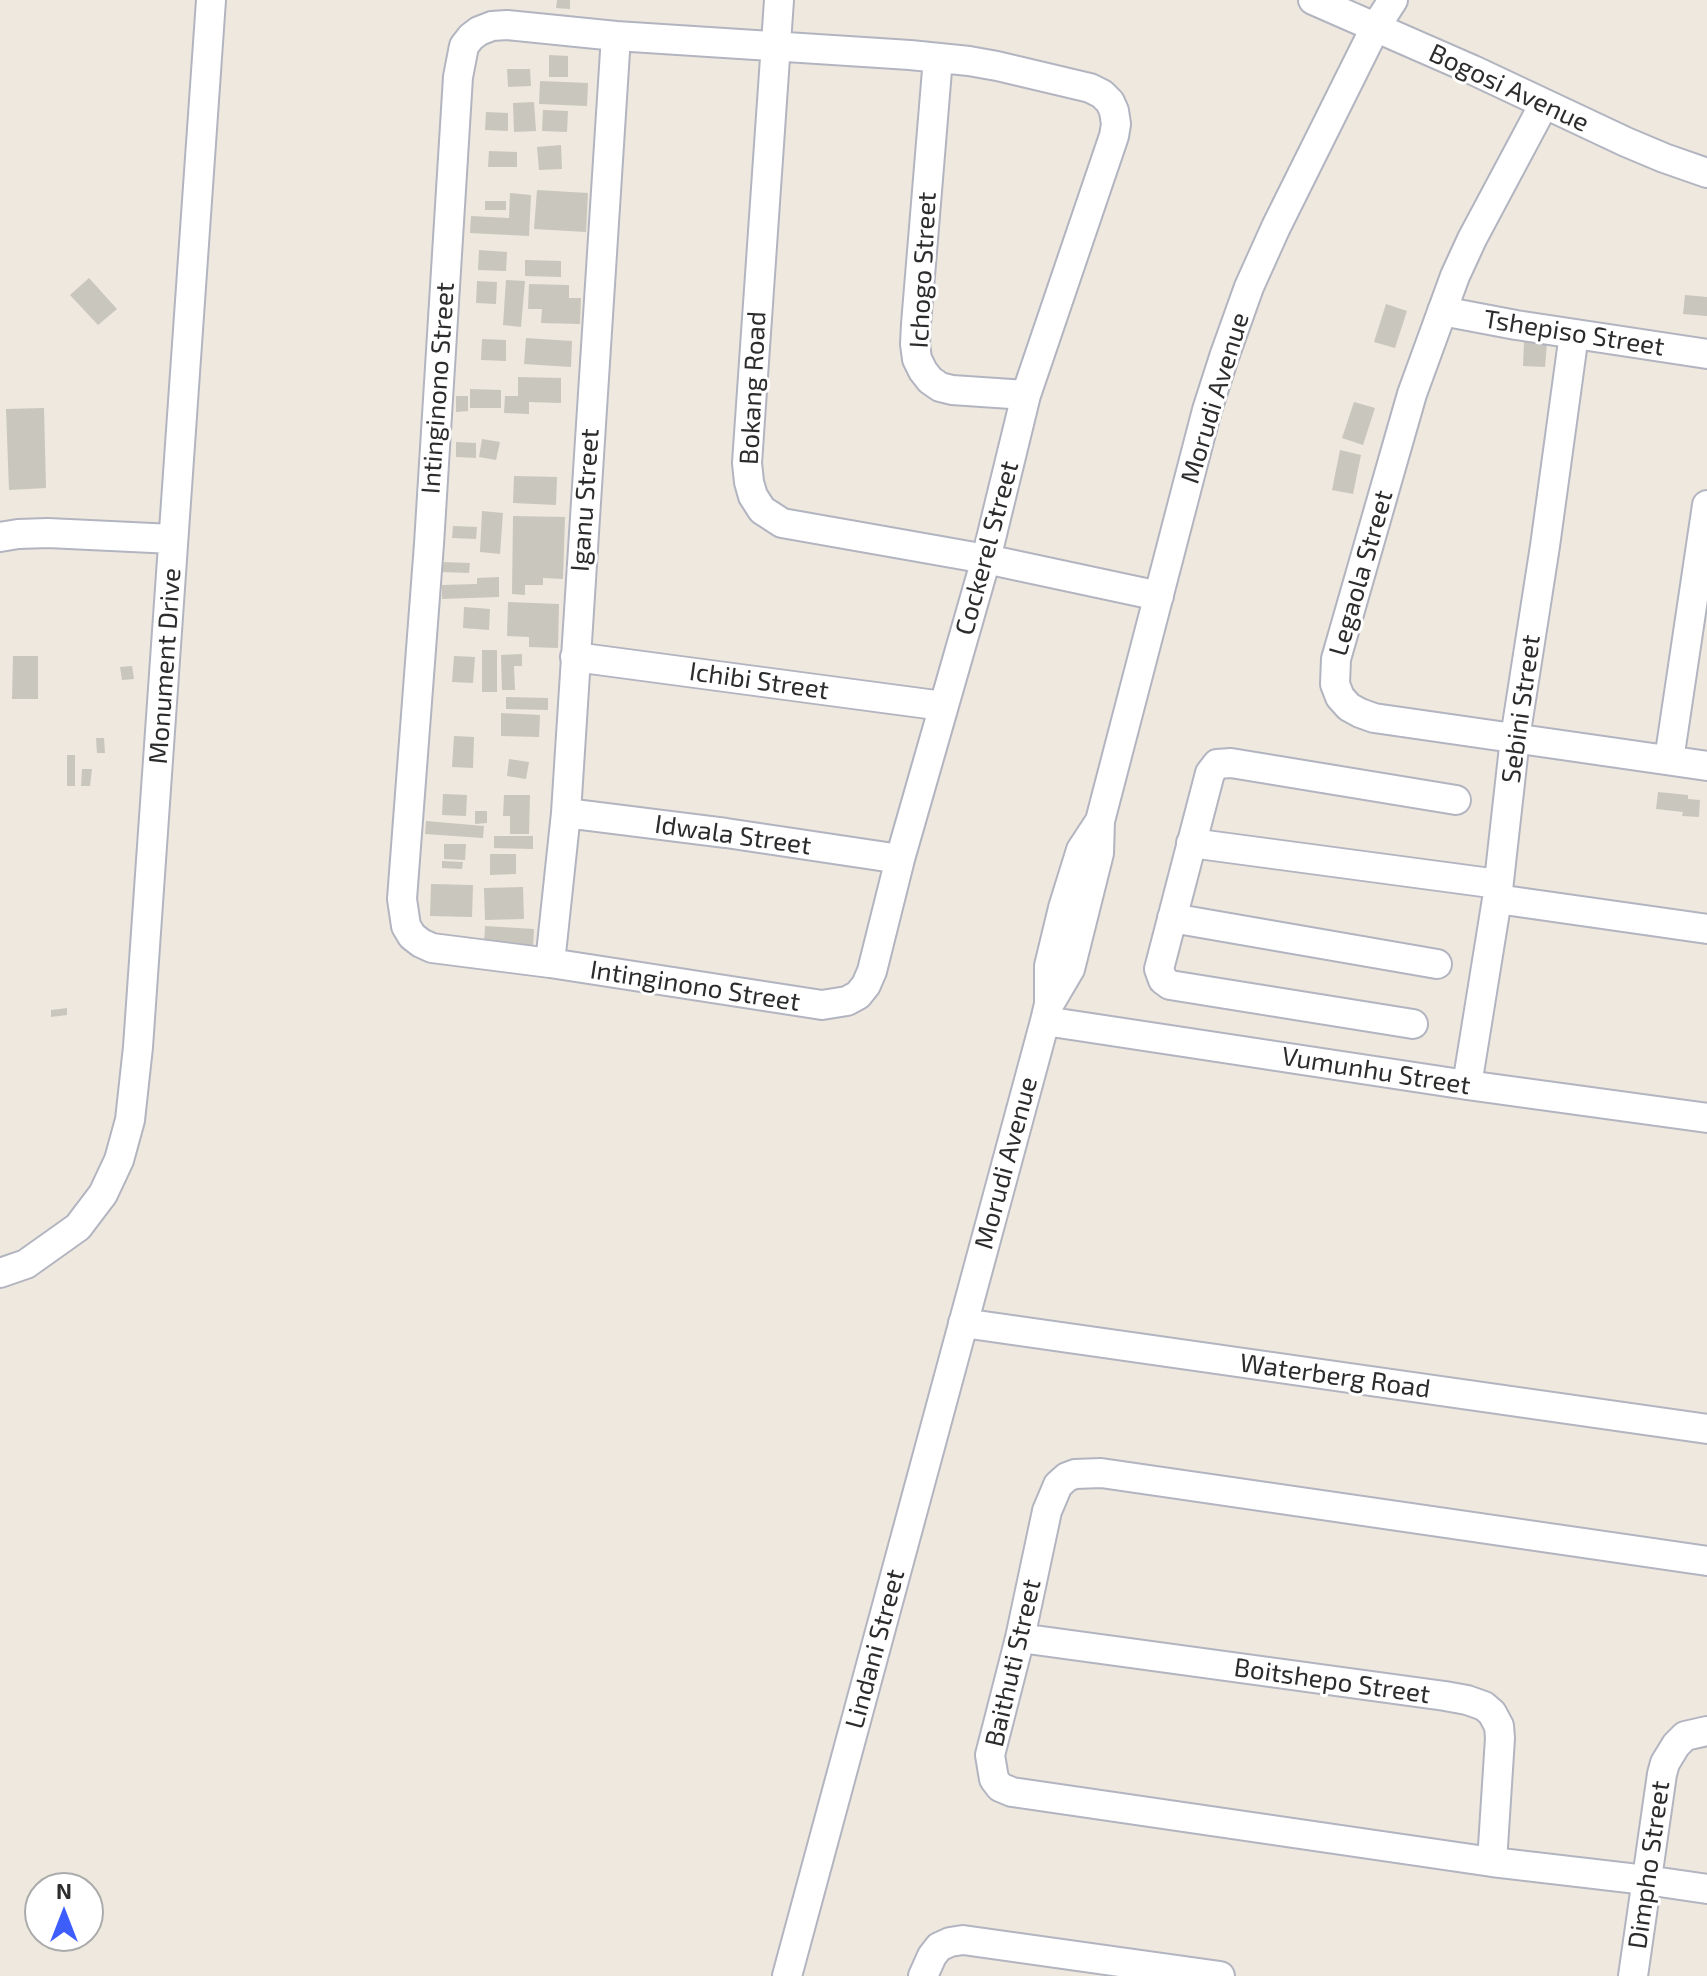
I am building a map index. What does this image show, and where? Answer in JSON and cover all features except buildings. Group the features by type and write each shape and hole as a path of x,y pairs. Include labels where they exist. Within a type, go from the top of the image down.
{"street":[{"name":"Monument Drive","path":"0,1273 26,1264 78,1227 103,1194 119,1160 130,1120 138,1047 211,0"},
{"name":"Bokang Road","path":"779,0 747,463 753,496 762,510 782,523 986,559 1159,596"},
{"name":"Bogosi Avenue","path":"1313,0 1626,142 1707,173"},
{"name":"Morudi Avenue","path":"963,1323 1047,1012 1049,966 1063,908 1081,850 1100,821 1207,410 1249,287 1306,165 1375,28 1393,0"},
{"name":"Intinginono Street","path":"858,995 847,1001 822,1005 432,948 412,936 406,926 402,899 429,544 458,77 464,46 479,31 507,25 616,36 938,58 997,66 1090,88 1110,102"},
{"name":"Iganu Street","path":"550,963 566,813 616,36"},
{"name":"Ichogo Street","path":"938,58 916,324 917,359 930,380 940,387 1026,395"},
{"name":"Cockerel Street","path":"858,995 872,971 900,859 986,559 1026,395 1114,136 1116,124 1110,102"},
{"name":"Legaola Street","path":"1544,104 1455,276 1412,394 1340,644 1334,672 1335,684 1340,697 1349,707 1374,718 1707,766"},
{"name":"Tshepiso Street","path":"1442,311 1707,354"},
{"name":"Sebini Street","path":"1467,1085 1497,892 1515,738 1574,334"},
{"path":"1669,760 1707,505"},
{"path":"0,537 48,533 173,539"},
{"name":"Ichibi Street","path":"575,657 943,706"},
{"path":"1413,1024 1170,985 1163,980 1159,969 1210,773 1217,764 1231,763 1456,800"},
{"name":"Idwala Street","path":"566,813 900,859"},
{"path":"1191,843 1707,929"},
{"path":"1172,918 1437,964"},
{"name":"Vumunhu Street","path":"1047,1012 1467,1085 1707,1118"},
{"name":"Waterberg Road","path":"963,1323 1707,1429"},
{"name":"Lindani Street","path":"787,1976 963,1323"},
{"name":"Baithuti Street","path":"1707,1561 1087,1472 1075,1474 1058,1485 1052,1496 990,1755 994,1779 1000,1787 1012,1792 1492,1862 1707,1889"},
{"name":"Boitshepo Street","path":"1020,1638 1445,1696 1484,1706 1499,1726 1500,1738 1492,1862"},
{"name":"Dimpho Street","path":"1633,1976 1665,1763 1685,1736 1707,1731"},
{"path":"923,1976 939,1947 963,1940 1220,1976"}]}
